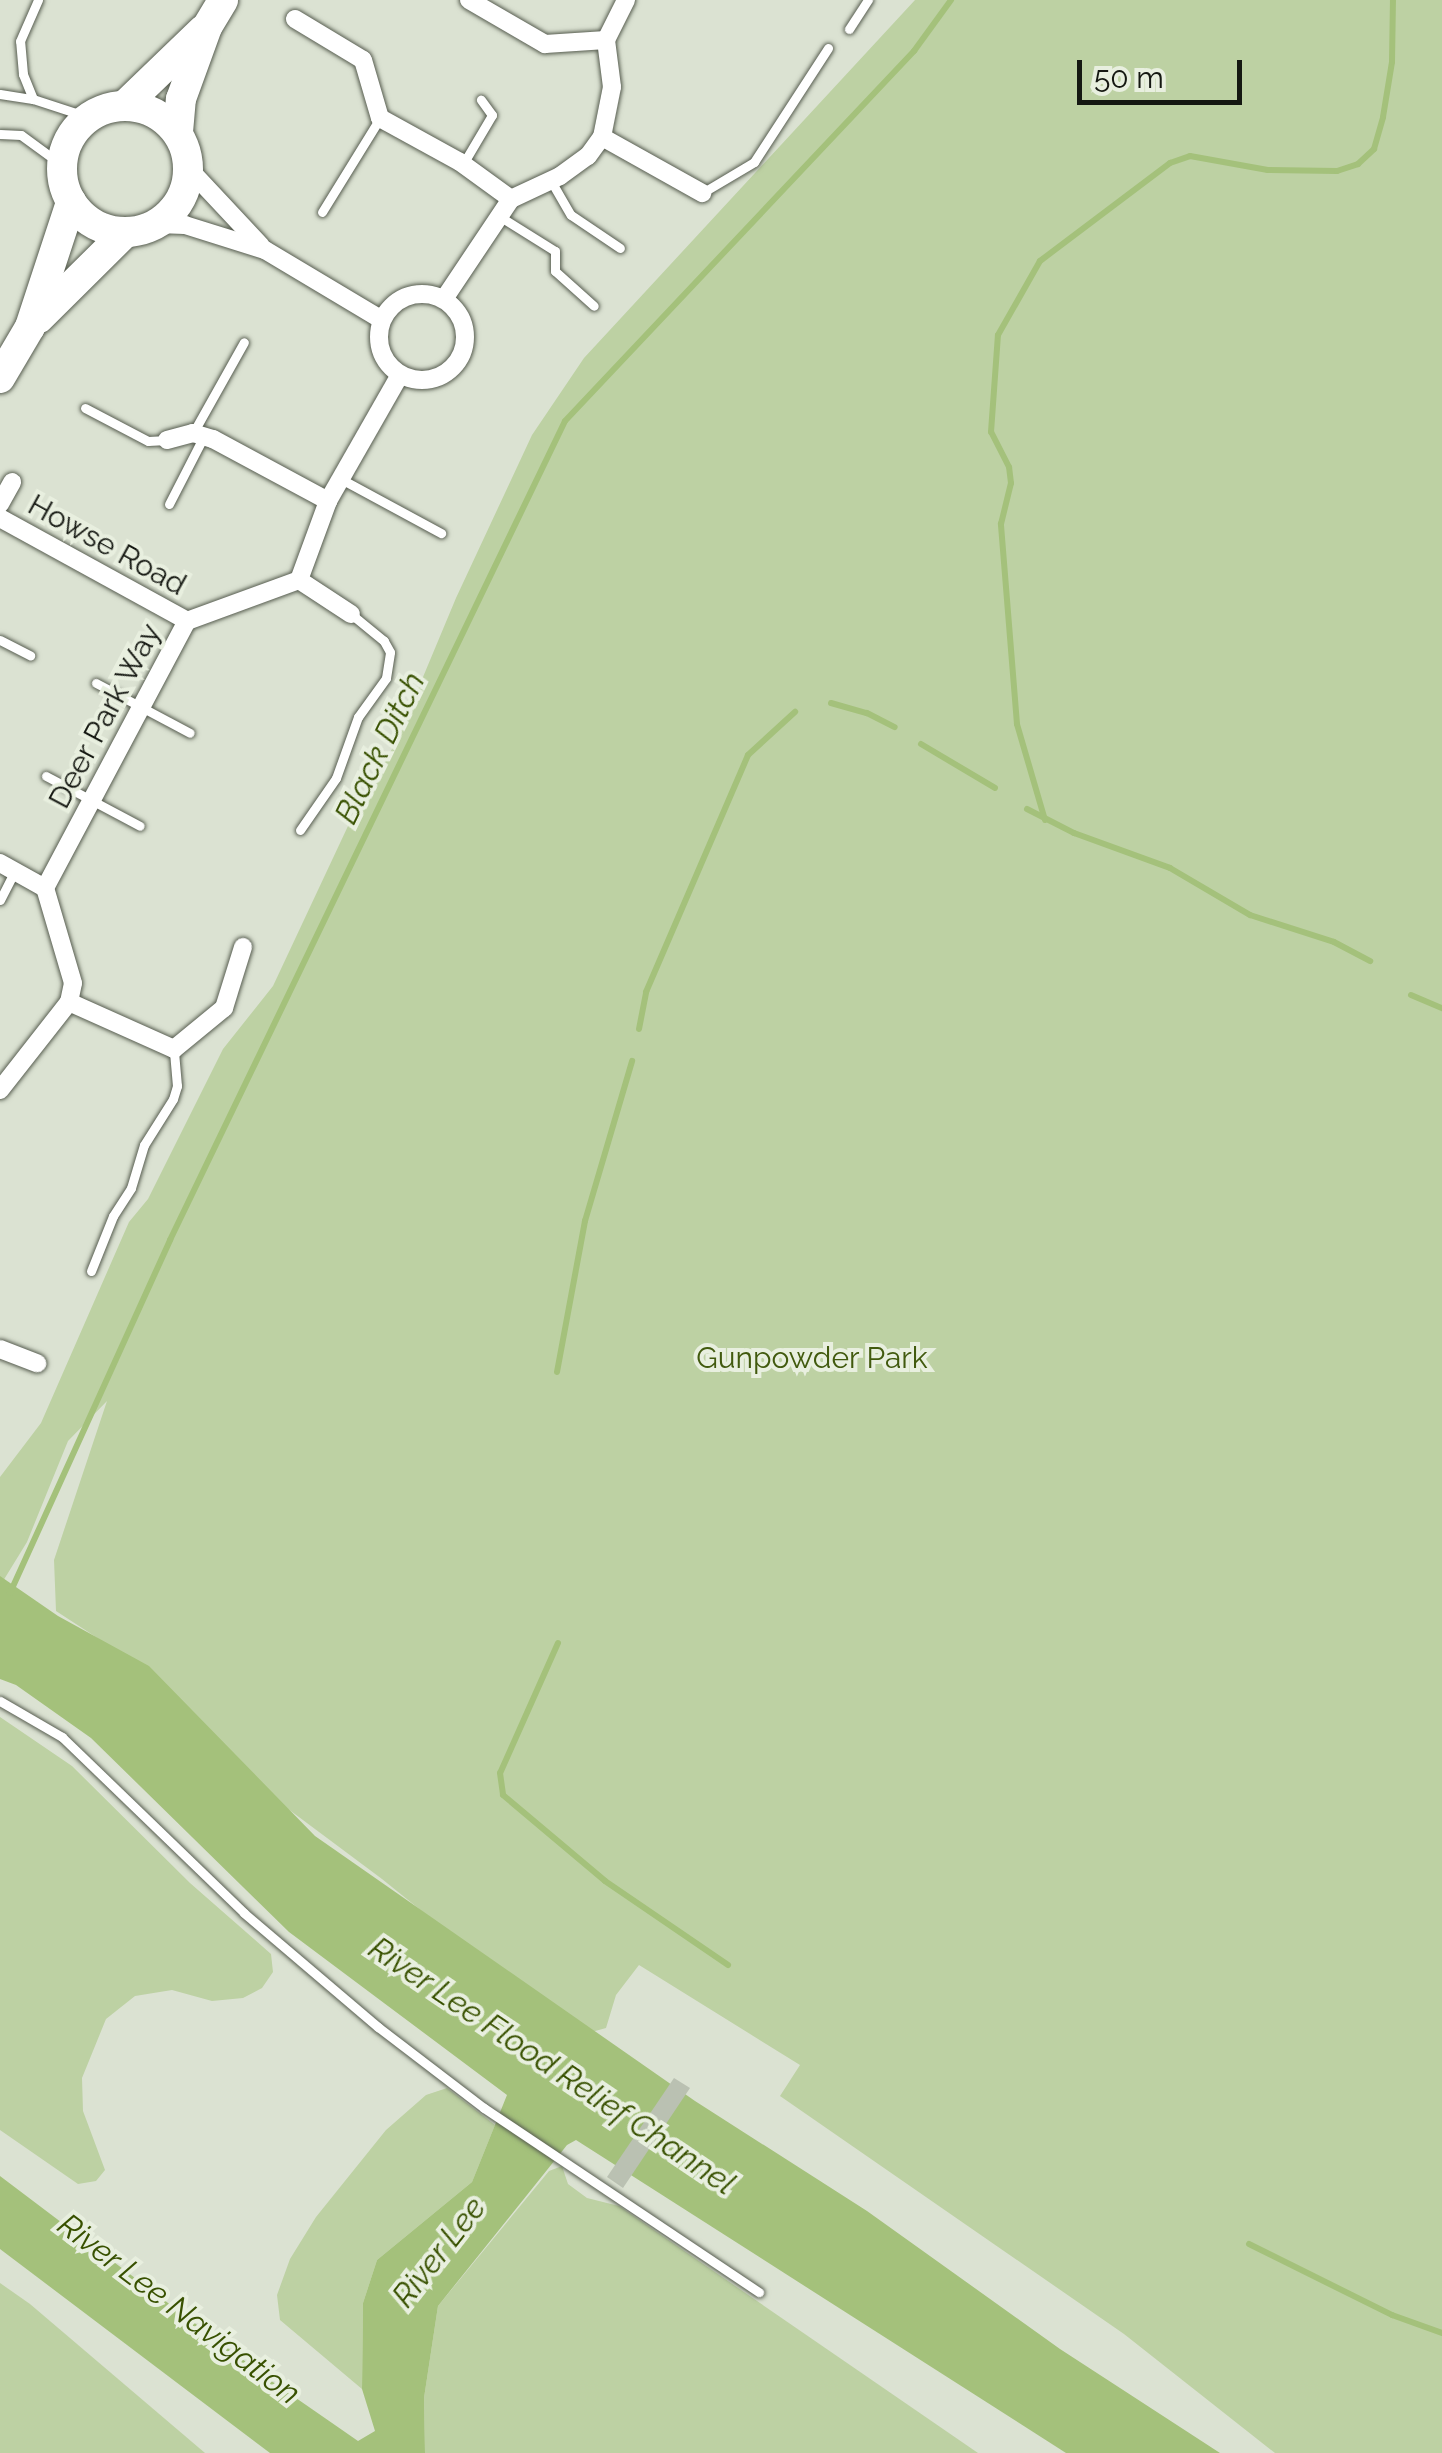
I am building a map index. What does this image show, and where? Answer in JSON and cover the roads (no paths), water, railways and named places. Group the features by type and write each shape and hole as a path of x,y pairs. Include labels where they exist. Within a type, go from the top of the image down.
{"main road":[{"path":"71,202 100,227 126,232 157,224 183,196 189,169 178,132 181,99 207,27 223,0"},
{"path":"0,378 30,327 71,202 62,165 74,130 88,117 124,105 207,27"},
{"path":"124,105 162,116 178,132"},
{"path":"30,327 126,232"}],"street":[{"path":"469,0 545,44 606,40"},
{"path":"444,299 510,199 551,182 588,156 602,137 612,87 606,40 626,0"},
{"path":"295,20 363,60 380,118 462,164 510,199"},
{"path":"602,137 702,193"},
{"path":"189,169 265,250"},
{"path":"157,224 185,224 265,250 382,320"},
{"path":"426,293 444,299 464,325 466,342 460,359 434,379 400,375 381,351 382,320 392,305 408,296 426,293"},
{"path":"350,614 298,580 328,501 400,375"},
{"path":"167,440 198,434 328,501"},
{"name":"Howse Road","path":"0,504 12,482"},
{"name":"Howse Road","path":"0,518 187,621"},
{"name":"Deer Park Way","path":"45,888 187,621 298,580"},
{"path":"0,1090 69,1002 73,983 45,888 8,867"},
{"path":"69,1002 174,1049 224,1008 244,947"},
{"path":"0,1349 36,1363"}],"lane":[{"path":"33,99 23,74 20,41 38,0"},
{"path":"849,28 868,0"},
{"path":"702,193 754,162 828,48"},
{"path":"0,94 33,99 88,117"},
{"path":"462,164 492,114 481,100"},
{"path":"322,212 380,118"},
{"path":"0,134 22,135 62,165"},
{"path":"551,182 571,215 620,248"},
{"path":"499,216 555,251 555,271 594,306"},
{"path":"169,504 198,434 244,342"},
{"path":"84,408 148,441 167,440"},
{"path":"341,479 441,533"},
{"path":"300,830 336,778 358,717 386,678 390,652 384,640 350,614"},
{"path":"0,640 30,655"},
{"path":"96,683 190,733"},
{"path":"46,776 140,826"},
{"path":"0,900 8,867"},
{"path":"91,1271 113,1216 132,1188 144,1144 173,1100 177,1086 174,1049"},
{"path":"0,1701 62,1738 244,1914 378,2027 484,2108 759,2292"}],"water":[{"path":"0,1576 58,1616 149,1666 315,1836 695,2101 867,2211 1060,2349 1220,2453 1066,2453 576,2140 567,2145 438,2306 424,2398 425,2453 270,2453 0,2249 0,2176 270,2380 358,2441 375,2431 362,2389 363,2303 377,2260 472,2182 507,2095 289,1932 91,1738 16,1685 0,1679"}],"waterway":[{"name":"Black Ditch","path":"10,1593 170,1240 565,421 914,51 951,0"},
{"path":"1045,820 1017,724 1001,524 1011,483 1009,467 991,432 998,335 1040,261 1170,163 1190,156 1268,170 1337,171 1358,164 1374,149 1383,117 1392,62 1393,0"},
{"path":"831,703 867,713 895,727"},
{"path":"639,1029 646,992 748,755 795,712"},
{"path":"921,744 995,788"},
{"path":"1027,809 1074,833 1170,868 1250,915 1334,942 1370,961"},
{"path":"1411,995 1442,1008"},
{"path":"557,1372 585,1221 632,1061"},
{"path":"558,1643 500,1773 503,1795 605,1881 728,1965"},
{"path":"1249,2244 1392,2315 1442,2333"}],"park label":[{"name":"Gunpowder Park","path":"812,1358"}],"water label":[{"name":"River Lee Flood Relief Channel","path":"552,2066"},
{"name":"River Lee","path":"439,2252"},
{"name":"River Lee Navigation","path":"179,2309"}]}
